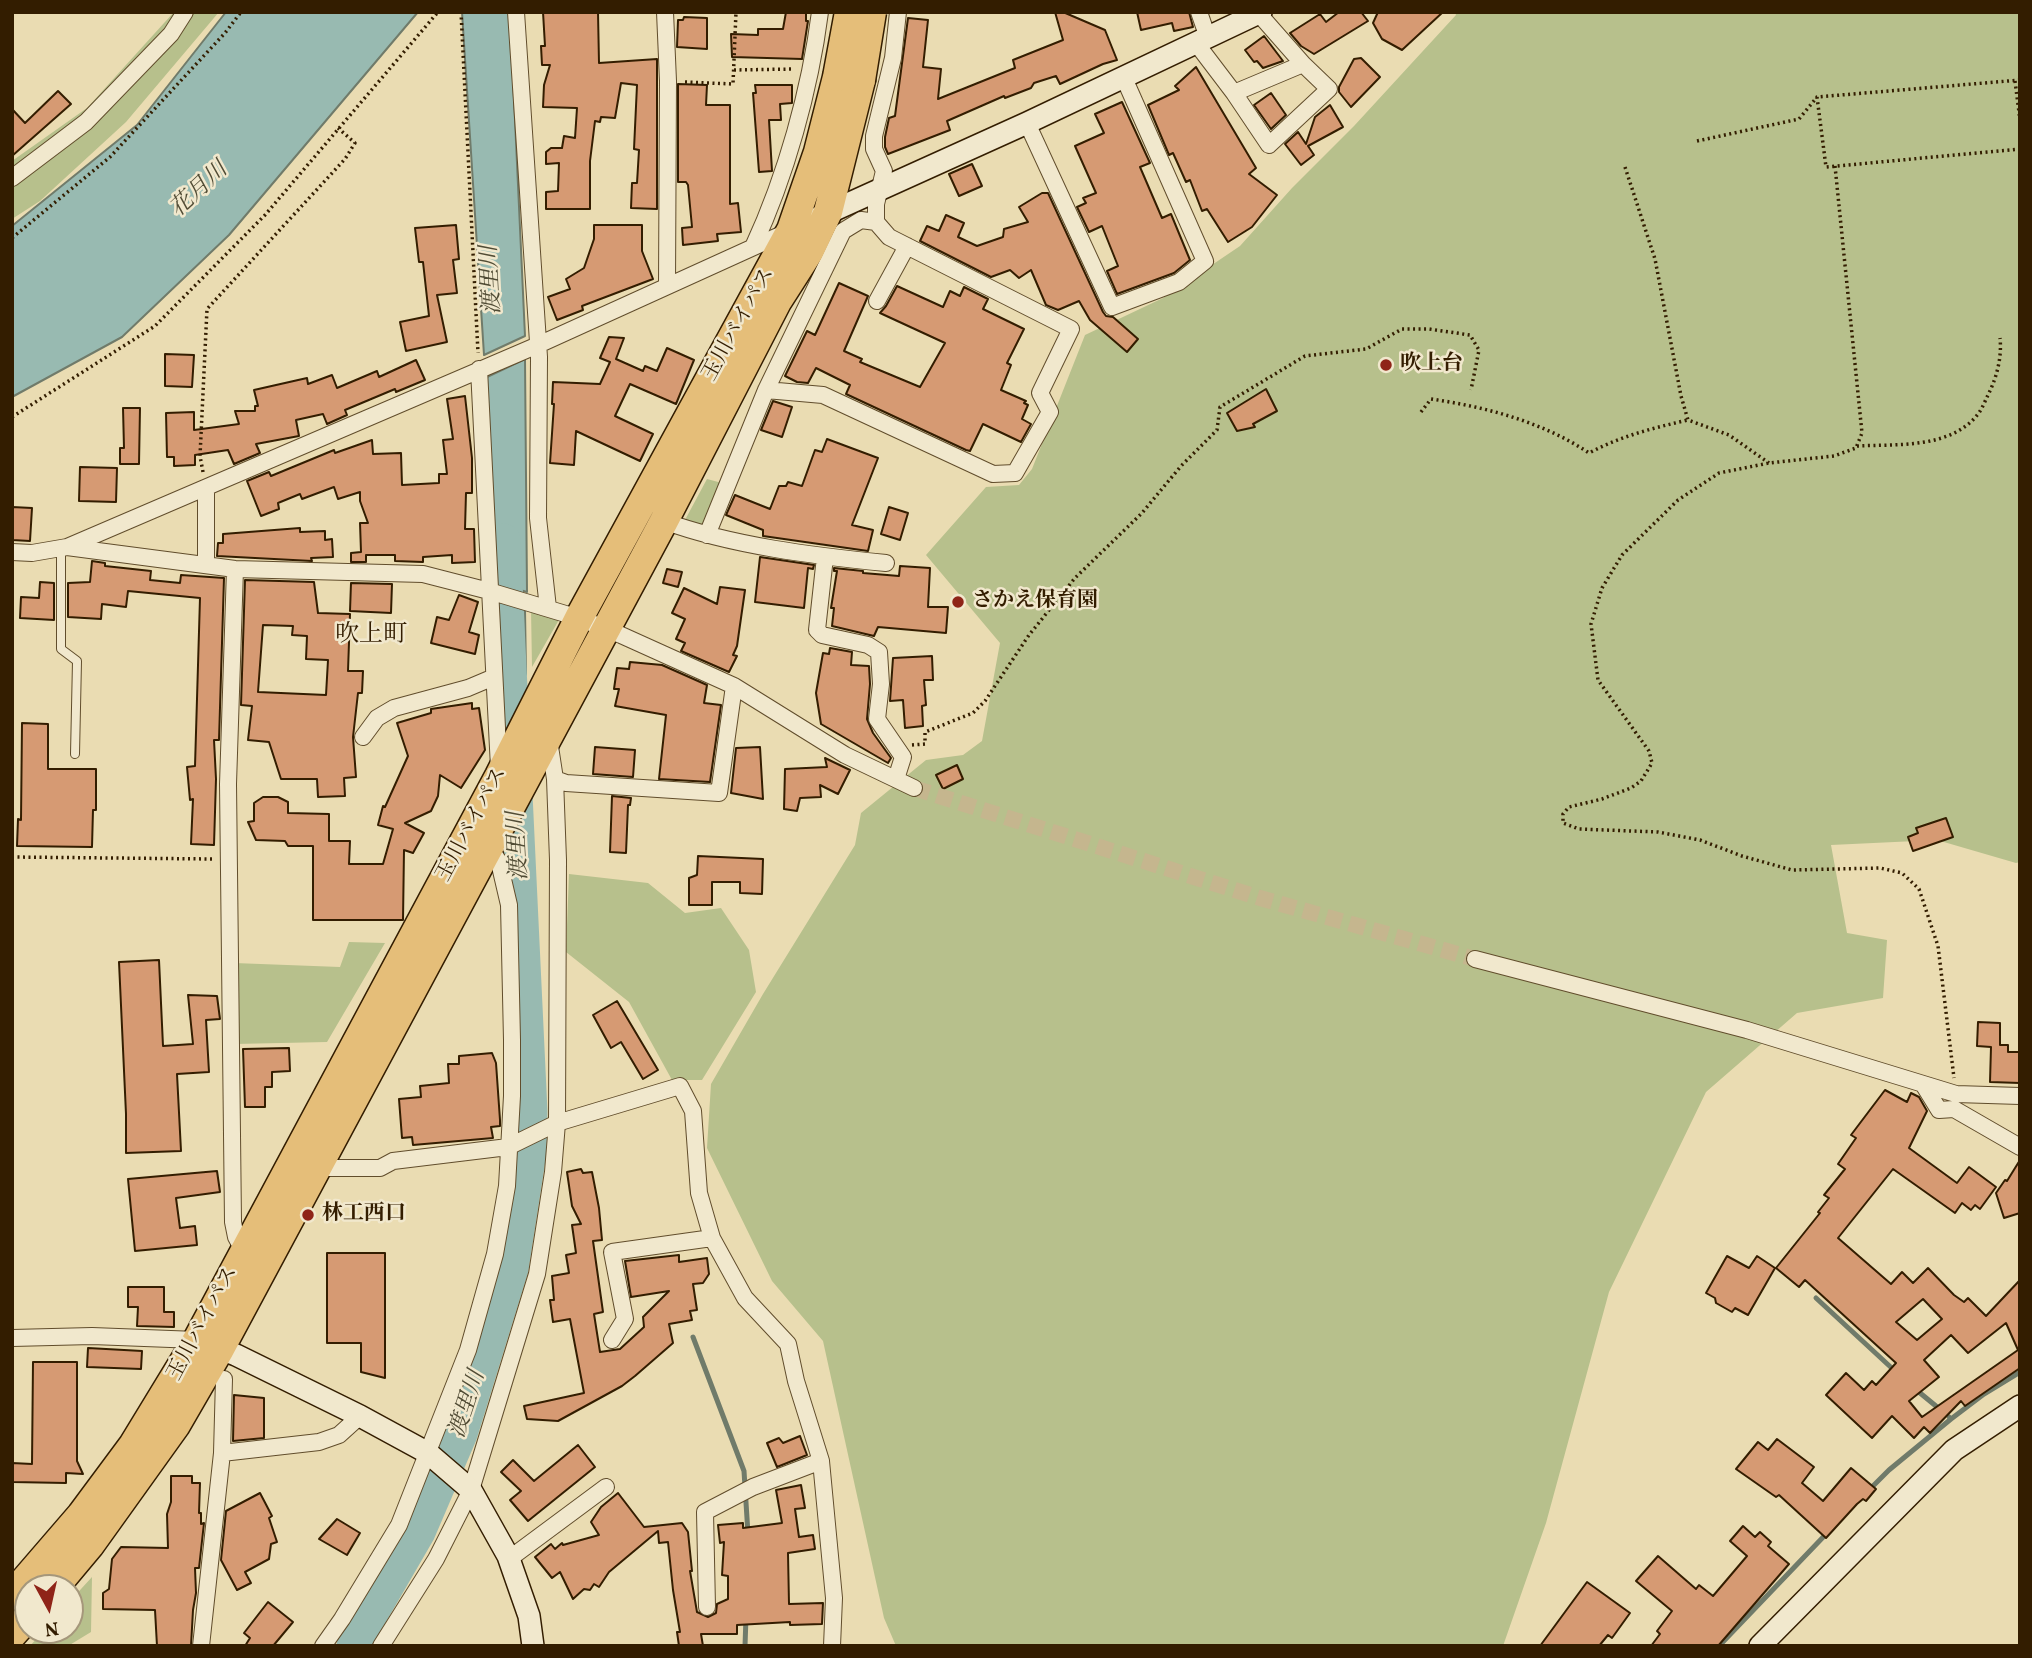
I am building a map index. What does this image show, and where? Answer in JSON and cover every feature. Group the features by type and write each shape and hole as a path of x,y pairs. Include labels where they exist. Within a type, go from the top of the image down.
{"highway":[{"name":"玉川バイパス","path":"66,1574 90,1545 176,1425 243,1250 478,841 503,821 664,521 777,302 809,252 828,212 849,78 849,12"},
{"name":"玉川バイパス","path":"12,1595 81,1515 208,1344 317,1168 478,841 499,775 579,618 791,230 872,12"}],"street":[{"path":"13,175 86,122 171,34 185,12"},
{"path":"516,12 538,518 548,608"},
{"path":"665,12 668,81 667,285"},
{"path":"753,247 787,153 805,90 820,12"},
{"path":"766,390 823,395 993,474 1015,473 1050,412 1040,393 1071,328 889,237 876,222 876,204 884,171 874,149 874,136 893,58 898,12"},
{"path":"12,552 32,553 64,548 205,488 531,347 791,230 1027,123 1124,78 1202,40 1260,13 1303,64 1329,89 1269,145 1202,40 1199,12"},
{"path":"814,46 893,58"},
{"path":"1234,93 1303,64"},
{"path":"1027,123 1112,307 1179,282 1205,261 1124,78"},
{"path":"707,535 766,390 843,230 861,220 876,222"},
{"path":"877,301 907,246"},
{"path":"479,369 499,775"},
{"path":"205,488 206,565"},
{"path":"664,521 707,535 825,556 886,563"},
{"path":"64,548 235,569 424,575 489,591 579,618 734,686 845,755 914,788"},
{"path":"825,556 817,630 822,635 868,645 879,652 881,684 877,719 903,757 896,779"},
{"path":"235,569 228,784 233,1222 236,1237 243,1250"},
{"path":"363,737 377,718 394,708 468,688 495,677"},
{"path":"555,779 566,783 719,793 734,686"},
{"path":"381,1646 436,1559 471,1490 537,1274 553,1172 557,1123 558,860 555,779 548,734"},
{"path":"323,1646 399,1525 468,1350 495,1254 507,1186 512,1082 509,905 499,862 478,841"},
{"path":"1475,959 1747,1030 1956,1094 2020,1096"},
{"path":"1923,1084 1939,1110 1954,1109 2020,1147"},
{"path":"289,1169 380,1168 393,1161 508,1147 557,1123 680,1086 694,1111 699,1193 712,1238 746,1298 788,1344 796,1381 821,1461 834,1598 832,1646"},
{"path":"612,1340 625,1319 612,1252 712,1238"},
{"path":"12,1338 92,1336 208,1344 360,1416 428,1453 471,1490 509,1559 528,1616 533,1646"},
{"path":"201,1646 222,1453 224,1380"},
{"path":"1769,1643 1954,1450 2020,1406"},
{"path":"222,1453 319,1442 339,1435 360,1416"},
{"path":"706,1607 705,1512 746,1490 821,1461"},
{"path":"509,1559 606,1487"}],"lane":[{"path":"64,548 61,649 77,661 75,754"}],"path":[{"path":"12,238 110,157 225,33 241,12"},
{"path":"12,417 155,326 265,215 438,12"},
{"path":"461,12 479,369"},
{"path":"668,81 733,85 736,12"},
{"path":"734,70 795,69 795,81 805,90"},
{"path":"1697,141 1799,119 1817,97 2017,80 2020,120"},
{"path":"1817,97 1826,167 2020,149"},
{"path":"205,488 200,456 207,309 345,159 355,143 338,127"},
{"path":"1835,166 1862,433 1856,449 1833,457 1769,463 1719,473 1678,500 1622,555 1602,588 1591,624 1598,680 1648,751 1652,763 1641,781 1631,788 1569,807 1563,814 1563,822 1579,830 1658,832 1700,840 1742,856 1792,870 1880,868 1902,873 1919,889 1938,946 1956,1094"},
{"path":"1625,167 1655,259 1688,420"},
{"path":"903,757 911,745 925,744 925,732 973,713 985,701 1029,635 1076,578 1142,513 1181,466 1217,430 1220,407 1305,356 1366,349 1402,329 1429,329 1470,335 1479,350 1471,390"},
{"path":"1857,446 1924,442 1955,434 1978,414 1991,388 2001,353 2000,338"},
{"path":"1421,412 1431,399 1465,404 1535,425 1567,438 1589,453 1613,441 1688,420 1729,435 1769,463"},
{"path":"12,857 229,859"}],"green space":[{"path":"174,12 219,12 126,122 40,201 12,219 12,161 87,108"},
{"path":"1455,12 2020,12 2020,862 1937,840 1831,845 1847,933 1887,940 1883,998 1797,1013 1706,1092 1609,1292 1546,1523 1503,1646 896,1646 884,1618 823,1341 772,1281 707,1148 711,1084 855,845 861,813 926,760 963,755 982,741 1000,643 926,555 986,487 1019,485 1032,469 1085,335 1163,298 1240,246 1456,15"},
{"path":"707,479 722,483 704,527 685,520"},
{"path":"531,609 560,618 532,667"},
{"path":"569,874 648,883 685,913 721,908 749,950 756,992 702,1080 672,1080 629,1002 566,952"},
{"path":"349,942 385,943 327,1042 235,1044 234,963 340,967"},
{"path":"92,1577 91,1632 84,1636 84,1586"},
{"path":"32,1644 71,1644 68,1646 30,1646"}],"water":[{"name":"花月川","path":"226,12 418,12 229,235 122,337 12,397 12,226 137,125"},
{"path":"462,12 510,12 525,336 484,355"},
{"path":"525,359 527,592 496,583 485,378"},
{"path":"500,601 525,610 526,674 508,708"}],"building":[{"path":"543,12 598,12 599,63 657,59 657,209 631,208 632,183 637,183 639,150 634,149 637,85 621,83 615,118 601,117 600,122 595,121 590,161 590,209 546,209 546,192 558,191 559,163 546,164 546,152 551,148 562,148 564,136 575,138 577,108 543,107 544,85 550,65 542,65 541,46 545,46"},
{"path":"786,12 806,12 808,21 802,59 732,57 731,34 758,35 758,29 783,29"},
{"path":"1055,12 1063,12 1105,30 1117,60 1060,84 1056,76 1034,83 1031,88 1005,98 1004,96 947,121 950,130 888,154 885,137 889,118 895,116 908,18 928,20 923,67 941,69 938,99 1015,68 1013,60 1063,40"},
{"path":"1137,12 1189,12 1193,27 1174,31 1172,23 1141,30"},
{"path":"1339,12 1361,12 1368,21 1314,54 1301,46 1290,33 1320,14 1326,22"},
{"path":"1378,12 1443,12 1402,50 1382,39 1373,23"},
{"path":"684,17 707,18 707,49 677,47 678,20 683,20"},
{"path":"1264,36 1283,61 1263,68 1257,61 1254,62 1245,50"},
{"path":"1361,58 1380,77 1351,107 1339,92 1339,87 1354,59"},
{"path":"1196,67 1256,168 1249,174 1277,195 1252,227 1228,242 1207,209 1202,211 1190,180 1186,182 1173,153 1169,155 1148,105 1179,90 1175,86"},
{"path":"678,84 707,85 706,105 730,105 730,204 738,203 741,232 717,234 718,241 683,245 682,228 692,227 688,185 686,182 678,182"},
{"path":"755,85 792,85 792,103 780,104 781,120 769,120 772,171 759,172 753,93 756,93"},
{"path":"58,91 71,104 12,156 12,109 25,123"},
{"path":"1271,93 1286,115 1271,129 1254,105"},
{"path":"1122,102 1150,163 1140,167 1162,218 1171,214 1190,260 1174,273 1117,294 1107,271 1118,266 1102,226 1089,232 1077,207 1086,203 1083,198 1096,193 1075,146 1104,133 1095,114"},
{"path":"1330,105 1343,127 1308,146 1314,155 1301,165 1285,144 1298,132 1306,144 1315,117"},
{"path":"972,164 982,186 959,196 949,174"},
{"path":"1042,193 1048,193 1103,312 1106,316 1113,317 1138,339 1127,352 1090,320 1079,301 1058,310 1046,305 1031,270 1019,278 1010,270 991,277 920,241 927,226 939,231 946,215 964,223 958,237 977,246 1003,237 1004,229 1028,222 1019,207"},
{"path":"456,225 459,259 453,260 457,293 437,295 447,342 406,351 400,322 429,316 423,262 419,262 415,228"},
{"path":"594,225 642,225 642,251 653,279 582,306 583,310 557,320 548,297 570,289 566,279 584,268 594,239"},
{"path":"839,283 868,296 844,351 862,359 860,362 920,387 945,343 880,313 897,286 943,307 950,291 960,296 964,287 988,299 983,309 1024,329 1007,363 1011,365 1001,390 1026,401 1024,403 1028,405 1022,419 1031,424 1021,442 983,424 970,451 966,450 846,394 850,385 816,368 808,383 797,382 785,376 807,331 815,335"},
{"path":"609,337 624,338 616,359 643,371 645,366 657,371 667,348 694,360 676,404 630,384 615,416 653,434 640,461 576,431 574,465 550,463 553,382 600,384 610,362 600,358"},
{"path":"165,354 194,355 192,387 165,386"},
{"path":"416,360 425,380 396,392 395,389 345,410 347,415 327,424 323,414 296,420 299,436 256,444 260,453 234,464 228,450 195,455 195,465 174,466 174,457 167,457 166,413 194,412 194,430 239,424 235,411 255,411 255,406 258,406 254,390 307,378 308,384 332,375 337,388 377,371 379,377"},
{"path":"1266,389 1277,411 1253,424 1255,427 1237,431 1227,413"},
{"path":"465,396 472,458 472,493 466,493 465,529 474,529 475,562 452,563 452,555 423,557 423,562 395,561 395,555 366,555 366,562 351,562 351,553 361,552 360,523 368,523 360,501 360,492 338,499 334,487 302,499 300,494 278,503 279,509 261,516 247,481 269,472 271,476 334,450 335,453 372,440 373,454 401,453 402,485 439,483 439,474 447,474 443,440 453,439 447,399"},
{"path":"773,401 792,407 782,437 761,430"},
{"path":"123,408 140,408 139,464 120,464 120,448 124,448"},
{"path":"827,439 878,458 852,525 873,530 868,551 763,536 763,530 726,515 735,495 770,509 779,486 786,486 788,482 802,486 815,450 822,452"},
{"path":"80,467 117,468 116,502 79,501"},
{"path":"12,507 32,508 30,541 12,540"},
{"path":"889,507 908,513 900,540 881,534"},
{"path":"300,528 300,532 325,531 325,540 332,539 333,557 311,558 312,561 217,556 218,543 223,543 223,534"},
{"path":"760,557 814,565 813,569 808,568 804,608 755,602"},
{"path":"92,561 105,563 105,566 151,571 150,580 180,583 181,575 224,578 219,740 214,740 214,845 191,844 193,799 190,800 187,767 195,766 200,598 128,591 126,607 102,604 101,619 68,617 68,583 90,582"},
{"path":"900,566 930,568 928,607 948,607 946,633 878,627 874,636 832,626 834,608 831,608 837,571 834,571 834,568 899,576"},
{"path":"667,569 682,572 678,587 663,583"},
{"path":"245,580 314,582 318,613 350,614 348,671 363,671 362,693 358,693 353,737 356,777 344,778 345,796 318,797 317,779 281,779 269,742 248,740 252,706 241,705","holes":["263,625 293,626 292,635 307,636 306,659 328,660 326,695 258,692"]},
{"path":"40,582 54,583 54,620 20,618 21,597 39,598"},
{"path":"351,583 392,584 391,613 350,611"},
{"path":"720,587 745,590 737,646 733,655 737,656 729,672 681,651 685,643 676,639 685,619 672,613 684,588 717,604"},
{"path":"459,595 478,602 469,632 479,635 475,654 431,643 437,617 449,620"},
{"path":"830,648 852,652 851,665 869,666 867,719 873,733 891,758 888,763 821,724 816,693 823,653 829,654"},
{"path":"932,656 933,680 924,680 926,705 922,706 923,726 905,728 903,700 890,701 893,658"},
{"path":"630,662 662,665 707,685 704,703 721,705 710,782 659,779 666,715 615,706 619,689 614,689 617,668 629,669"},
{"path":"472,703 472,709 479,708 485,750 461,788 440,775 438,796 431,811 405,823 424,833 413,853 404,850 403,920 313,920 313,846 288,846 285,841 256,840 248,822 254,821 254,803 263,797 278,797 288,802 288,813 329,814 329,841 350,841 349,864 383,864 393,829 378,825 383,806 385,807 408,756 397,723 431,713 431,709"},
{"path":"22,723 48,724 48,769 96,769 92,847 17,846 18,819 21,820"},
{"path":"595,747 635,750 633,777 593,774"},
{"path":"760,747 763,799 731,793 736,748"},
{"path":"825,758 850,770 838,794 820,785 821,797 800,798 797,811 784,809 785,769 827,767"},
{"path":"957,765 963,779 943,789 936,775"},
{"path":"612,796 631,798 628,805 626,853 610,852"},
{"path":"1946,818 1953,837 1913,851 1908,837 1918,833 1916,828"},
{"path":"698,856 763,859 762,894 740,893 740,882 712,882 712,905 689,905 689,878 697,875"},
{"path":"159,960 163,1046 193,1044 188,995 217,996 220,1019 206,1020 209,1072 177,1074 181,1151 126,1153 119,962"},
{"path":"617,1001 658,1070 643,1079 621,1042 611,1048 593,1015"},
{"path":"1978,1022 2000,1023 2000,1045 2008,1045 2008,1052 2020,1052 2020,1083 1990,1082 1991,1047 1977,1046"},
{"path":"289,1048 290,1071 272,1072 272,1087 265,1087 265,1107 245,1107 243,1049"},
{"path":"492,1053 496,1063 500,1120 500,1126 491,1127 493,1138 413,1145 412,1137 402,1138 399,1099 421,1097 420,1086 449,1083 448,1064 459,1064 459,1056"},
{"path":"1885,1090 1907,1102 1911,1093 1919,1097 1927,1111 1909,1148 1957,1183 1969,1167 1996,1187 1980,1209 1975,1205 1971,1210 1962,1203 1955,1213 1893,1169 1838,1238 1891,1284 1902,1272 1913,1283 1928,1268 1954,1295 1964,1302 1968,1298 1986,1316 2020,1280 2020,1368 1965,1406 1961,1401 1930,1433 1924,1427 1914,1438 1892,1416 1872,1438 1826,1395 1846,1373 1864,1390 1872,1381 1876,1385 1896,1363 1805,1280 1799,1287 1776,1268 1829,1198 1824,1195 1845,1169 1838,1164 1856,1138 1851,1135","holes":["1923,1299 1942,1319 1917,1340 1896,1322","2006,1323 2018,1350 1922,1417 1909,1401 1939,1377 1924,1360 1951,1335 1968,1353"]},
{"path":"2020,1160 2020,1213 2004,1218 1996,1193"},
{"path":"581,1169 583,1173 592,1172 599,1208 602,1240 593,1241 603,1312 594,1314 600,1352 620,1349 644,1327 643,1317 669,1291 631,1297 625,1261 679,1255 679,1262 707,1258 709,1274 703,1283 693,1284 697,1310 690,1311 692,1320 669,1324 673,1343 635,1376 558,1421 527,1419 524,1406 584,1393 570,1319 553,1322 550,1300 554,1300 552,1276 569,1273 566,1255 576,1253 572,1225 581,1224 572,1206 567,1172"},
{"path":"217,1171 220,1192 176,1198 180,1228 195,1226 197,1245 135,1251 128,1179"},
{"path":"327,1253 385,1253 385,1378 361,1372 361,1343 327,1343"},
{"path":"1727,1256 1749,1268 1757,1256 1775,1268 1748,1315 1735,1308 1732,1312 1716,1303 1715,1298 1706,1293"},
{"path":"128,1287 164,1287 164,1312 174,1312 174,1327 137,1326 138,1307 128,1307"},
{"path":"88,1348 142,1351 141,1369 87,1367"},
{"path":"33,1362 77,1362 77,1461 83,1474 66,1473 66,1483 12,1482 12,1463 32,1464"},
{"path":"234,1395 264,1398 264,1438 233,1441"},
{"path":"800,1436 807,1455 777,1467 767,1443 779,1438 783,1443"},
{"path":"1777,1439 1814,1467 1802,1483 1823,1501 1851,1468 1876,1489 1866,1501 1863,1499 1857,1504 1826,1538 1779,1495 1776,1497 1736,1469 1758,1442 1768,1450"},
{"path":"578,1445 595,1467 528,1521 510,1500 521,1491 501,1472 513,1460 534,1481"},
{"path":"171,1476 192,1476 192,1483 200,1483 199,1513 201,1524 204,1523 199,1568 195,1568 196,1593 191,1646 157,1646 155,1610 103,1609 103,1593 109,1589 112,1559 121,1547 168,1548 167,1514 171,1502"},
{"path":"801,1485 805,1508 795,1509 799,1537 813,1535 815,1549 788,1553 789,1604 823,1603 822,1624 790,1625 790,1622 737,1625 737,1634 701,1634 703,1646 679,1646 677,1632 680,1632 668,1542 659,1543 658,1531 609,1572 599,1587 594,1584 590,1590 584,1589 573,1599 560,1572 552,1578 535,1557 551,1544 555,1549 562,1543 563,1545 599,1535 591,1522 601,1507 618,1493 644,1527 682,1523 688,1532 690,1571 697,1612 708,1617 716,1613 717,1604 728,1599 728,1576 722,1575 724,1542 720,1543 718,1525 743,1523 743,1528 782,1523 776,1490"},
{"path":"260,1493 272,1516 269,1518 277,1542 271,1544 269,1559 245,1572 251,1583 237,1590 221,1560 226,1511"},
{"path":"337,1519 360,1533 347,1555 319,1539"},
{"path":"1743,1526 1755,1537 1760,1532 1771,1542 1768,1546 1789,1564 1718,1646 1651,1646 1660,1634 1657,1631 1672,1611 1636,1581 1658,1556 1696,1589 1699,1585 1713,1596 1747,1556 1730,1541"},
{"path":"1587,1582 1630,1613 1612,1638 1608,1635 1599,1646 1540,1646"},
{"path":"268,1602 293,1622 273,1646 245,1646 250,1638 244,1633"}],"waterway":[{"name":"渡里川","path":"353,1646 419,1532 461,1434 512,1269 530,1153 531,1112 504,540"},
{"path":"1816,1298 1896,1372"},
{"path":"693,1337 744,1471 748,1534"},
{"path":"1949,1417 1951,1419 2020,1372"},
{"path":"1914,1388 1942,1411"},
{"path":"1869,1490 1951,1419"},
{"path":"1719,1646 1828,1532"},
{"path":"745,1646 746,1617"}],"tunnel":[{"path":"914,788 1260,898 1475,959"}],"place":[{"name":"吹上台","path":"1386,365"},
{"name":"さかえ保育園","path":"958,602"},
{"name":"林工西口","path":"308,1215"}],"district":[{"name":"吹上町","path":"371,637"}]}
